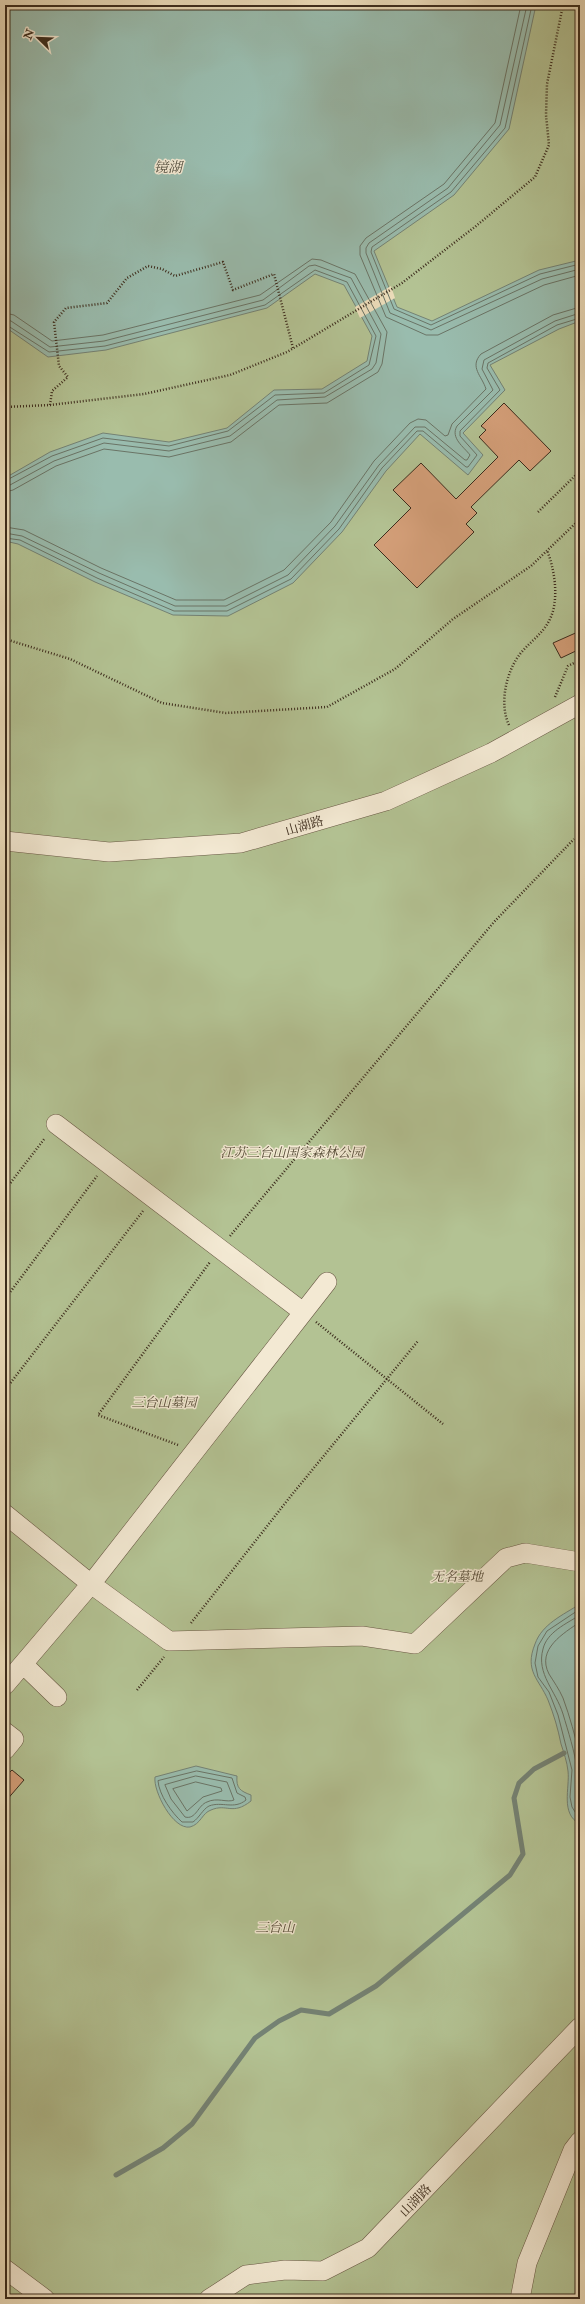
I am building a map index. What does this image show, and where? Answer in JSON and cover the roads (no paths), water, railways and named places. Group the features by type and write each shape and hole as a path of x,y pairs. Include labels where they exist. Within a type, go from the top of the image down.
{"street":[{"name":"山湖路","path":"5,841 109,852 241,843 386,801 491,753 580,704"},
{"path":"56,1124 303,1312"},
{"path":"5,1685 91,1584 327,1282"},
{"path":"5,1514 91,1584 169,1642 362,1636 415,1644 506,1558 525,1553 580,1562"},
{"path":"23,1664 57,1697"},
{"path":"5,1732 14,1739 5,1750"},
{"name":"山湖路","path":"209,2299 246,2275 285,2270 323,2270 368,2248 580,2027"},
{"path":"520,2299 527,2263 573,2150 580,2141"},
{"path":"5,2269 45,2299"}],"water":[{"name":"镜湖","path":"5,5 536,5 509,129 454,195 374,251 397,307 432,321 539,270 580,260 580,321 559,329 490,365 505,390 463,433 483,455 468,475 420,434 386,471 342,532 293,583 228,616 173,615 95,582 18,544 5,541 5,478 50,452 103,433 169,442 227,428 274,390 322,389 367,361 372,336 344,285 315,274 267,308 106,350 48,357 5,327"},
{"path":"580,1604 580,1824 574,1820 570,1814 567,1800 568,1771 566,1761 556,1722 548,1700 534,1674 531,1661 532,1653 538,1637 548,1625"},
{"path":"196,1766 237,1776 238,1786 241,1790 251,1795 251,1801 239,1808 217,1808 208,1811 194,1826 184,1826 177,1822 165,1808 161,1800 157,1791 155,1777"}],"waterway":[{"path":"116,2175 163,2148 192,2124 255,2038 279,2021 301,2010 329,2014 376,1986 510,1875 523,1854 514,1798 519,1783 534,1769 564,1753"}],"park label":[{"name":"江苏三台山国家森林公园","path":"292,1152"},
{"name":"三台山墓园","path":"164,1402"},
{"name":"无名墓地","path":"457,1576"},
{"name":"三台山","path":"275,1927"}]}
